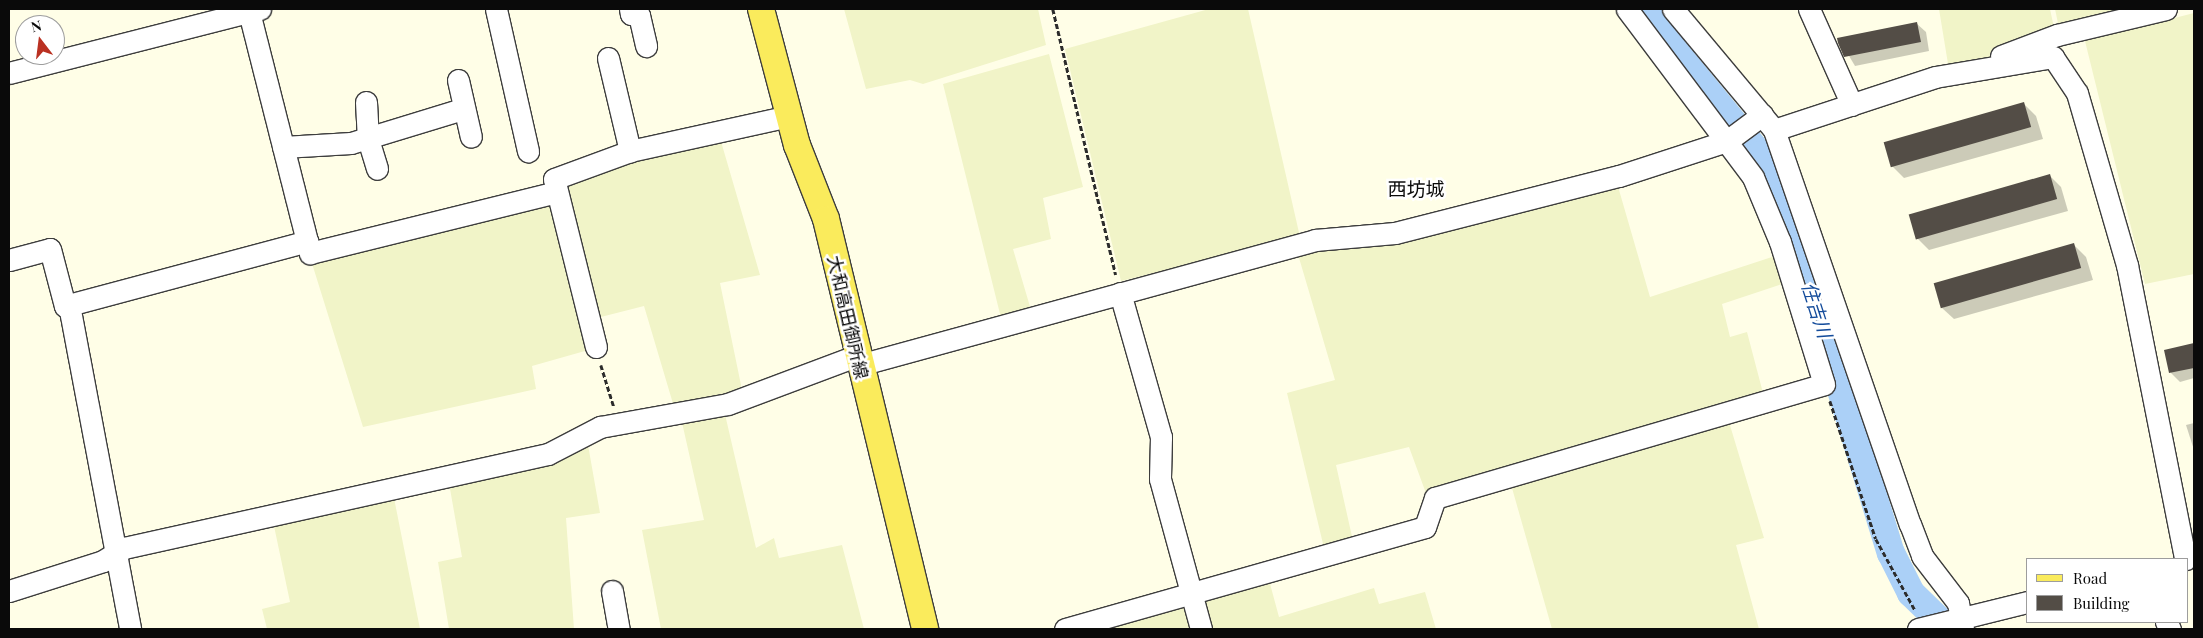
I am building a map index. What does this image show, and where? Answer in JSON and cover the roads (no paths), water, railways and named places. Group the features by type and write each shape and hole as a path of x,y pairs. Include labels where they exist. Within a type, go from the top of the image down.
{"main road":[{"name":"大和高田御所線","path":"761,9 789,116 826,219 858,360 924,629"}],"street":[{"path":"496,9 528,151"},
{"path":"630,9 631,14 638,15 646,46"},
{"path":"1066,629 1425,527 1435,498 1824,384 1773,226 1753,176 1627,9"},
{"path":"1673,9 1768,123 1922,556 1958,603 1963,624"},
{"path":"1808,9 1852,105"},
{"path":"9,591 113,555 124,548 548,454 586,432 728,404 858,360 1120,293 1315,240 1395,234 1619,176 1727,141 1768,123 1852,105 1960,71 2057,35 2166,9"},
{"path":"9,73 255,10 283,147 310,253 557,192"},
{"path":"1960,71 2053,57 2077,93 2127,265 2185,558"},
{"path":"608,58 630,150"},
{"path":"458,80 462,109 471,137"},
{"path":"366,102 368,139 377,168"},
{"path":"283,147 368,139 462,109"},
{"path":"596,346 554,179 630,150 789,116"},
{"path":"9,260 50,249 65,306 307,242"},
{"path":"1120,293 1161,438 1160,479 1201,629"},
{"path":"69,305 113,555 130,629"},
{"path":"612,591 619,629"},
{"path":"1922,628 1963,624 2026,602"}],"waterway":[{"name":"住吉川","path":"1647,9 1673,49 1760,155 1792,230 1891,553 1911,593 1948,629"}],"district":[{"name":"西坊城","path":"1416,189"}]}
